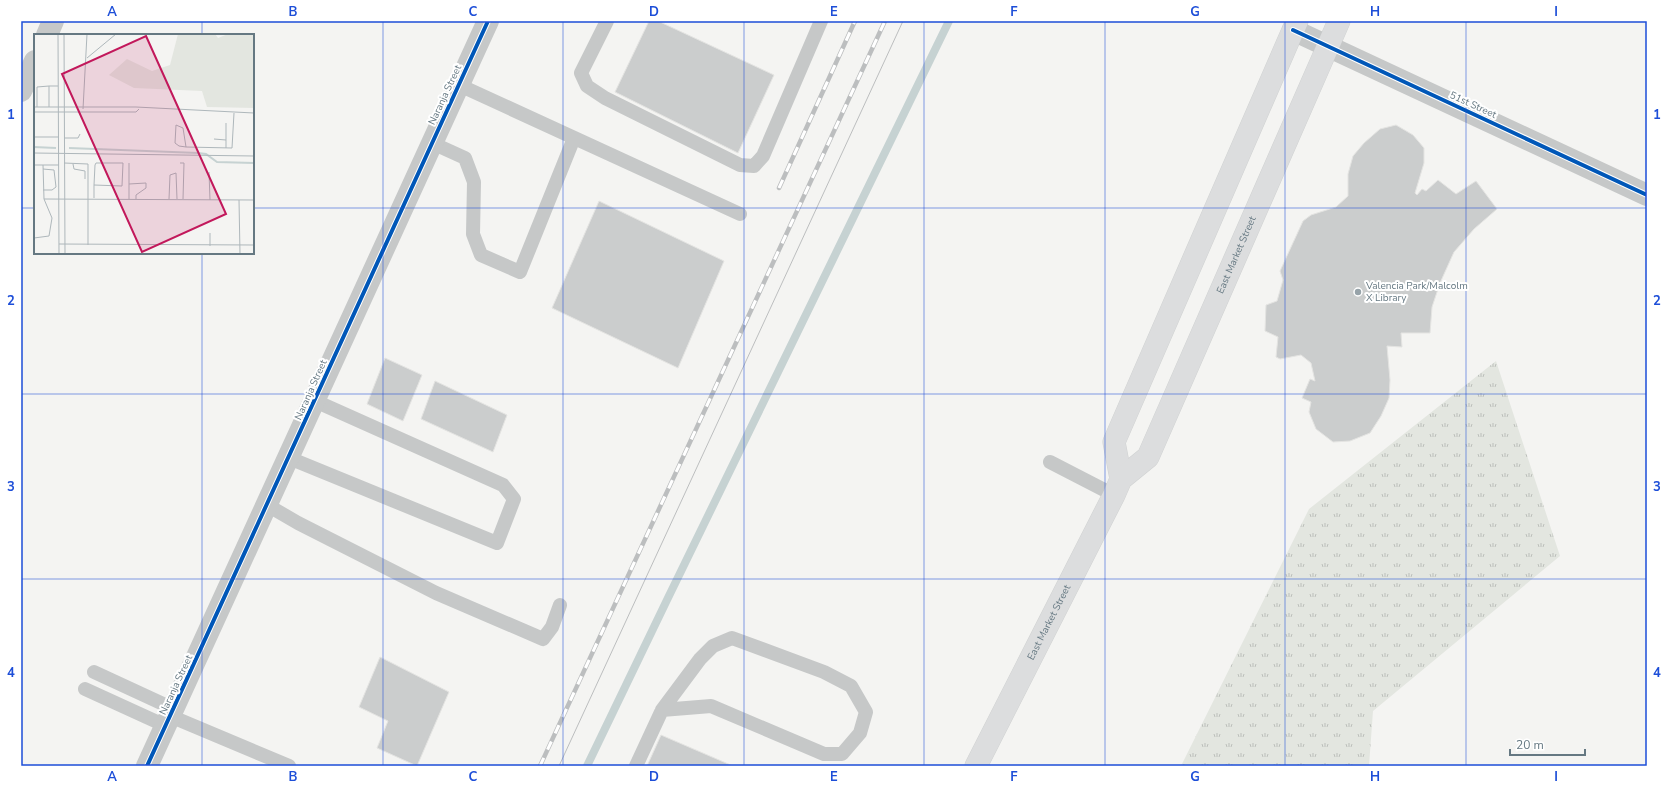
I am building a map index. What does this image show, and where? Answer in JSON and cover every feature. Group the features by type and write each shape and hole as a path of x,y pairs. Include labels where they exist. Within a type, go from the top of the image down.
{"main road":[{"name":"East Market Street","path":"976,766 1117,487 1148,458 1339,21"},
{"path":"1117,487 1114,442 1295,26"}],"street":[{"path":"47,34 53,21"},
{"name":"Naranja Street","path":"147,766 488,21"},
{"name":"51st Street","path":"1295,26 1328,47 1647,195"},
{"path":"21,91 34,62"}],"lane":[{"path":"606,21 581,73 587,86 605,98 740,165 754,166 763,156 822,21"},
{"path":"459,84 740,214"},
{"path":"432,143 465,158 474,182 473,234 481,255 520,272 574,138"},
{"path":"289,458 497,543 514,499 503,485 314,401"},
{"path":"1050,462 1117,487"},
{"path":"267,505 298,523 436,593 543,639 552,627 560,605"},
{"path":"636,766 662,710 700,659 713,646 732,638 824,672 851,686 866,712 860,733 842,754 824,754 711,706 662,710"},
{"path":"94,672 170,717"},
{"path":"85,689 170,717 289,766"}],"green space":[{"path":"1496,361 1560,556 1373,711 1369,766 1181,766 1309,509"}],"building":[{"path":"649,21 658,21 774,75 738,153 615,92"},
{"name":"Valencia Park/Malcolm X Library","path":"1396,125 1413,135 1424,148 1424,163 1415,193 1417,195 1422,189 1426,191 1438,180 1456,194 1476,181 1497,209 1474,229 1454,252 1440,283 1432,307 1430,333 1401,333 1402,347 1387,346 1390,380 1389,398 1381,416 1370,433 1350,441 1333,442 1316,429 1309,412 1311,402 1302,398 1310,379 1315,381 1311,363 1301,355 1280,359 1276,357 1278,337 1265,331 1266,305 1277,301 1283,280 1280,271 1303,221 1311,215 1336,207 1348,196 1348,174 1353,156 1364,143 1380,129"},
{"path":"599,201 724,261 678,368 552,308"},
{"path":"385,358 422,375 403,421 367,404"},
{"path":"435,381 507,415 493,452 421,419"},
{"path":"380,657 449,692 417,766 377,748 388,721 359,707"},
{"path":"661,735 733,766 647,766"}],"waterway":[{"path":"587,766 949,21"}],"tram line":[{"path":"559,766 903,21"}],"railway":[{"path":"779,188 855,21"},
{"path":"540,766 885,21"}],"cycle path":[{"path":"147,766 488,21"},
{"path":"1293,30 1647,195"}],"place":[{"name":"Valencia Park/Malcolm X Library","path":"1358,292"}]}
